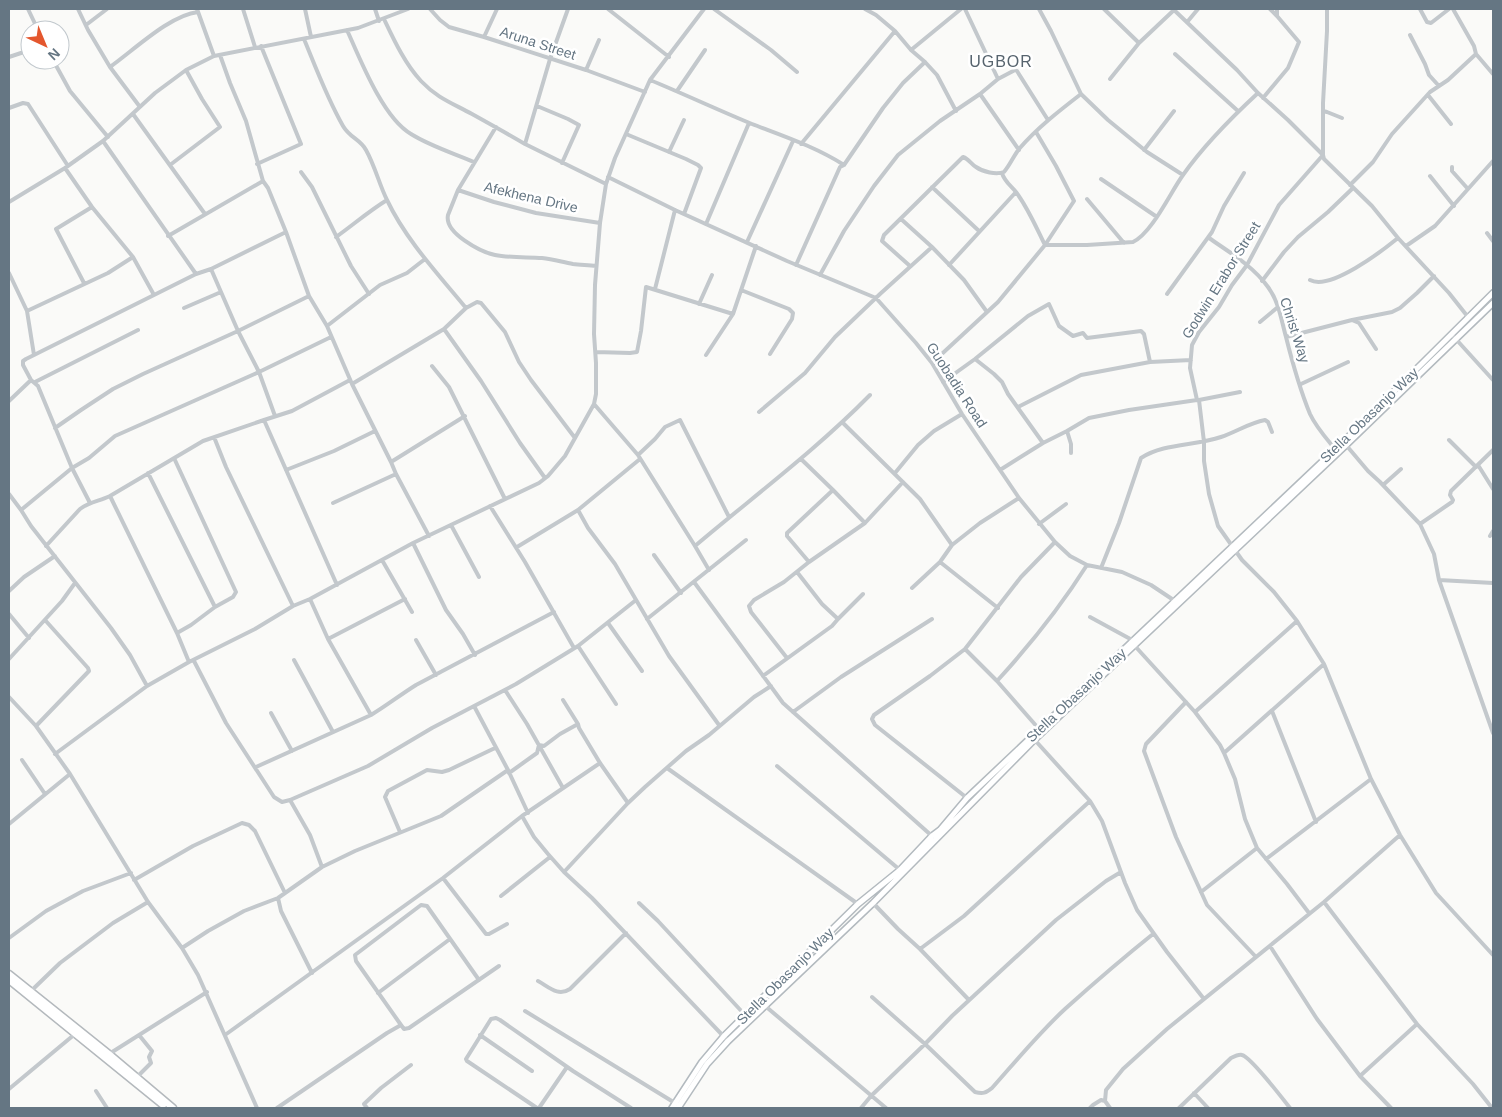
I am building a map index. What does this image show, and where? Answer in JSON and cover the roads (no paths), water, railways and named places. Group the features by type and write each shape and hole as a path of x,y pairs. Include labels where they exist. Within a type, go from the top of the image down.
{"highway":[{"path":"9,974 173,1108"},
{"path":"9,980 166,1108"}],"street":[{"path":"78,9 110,67 140,107"},
{"path":"86,25 108,9"},
{"path":"243,9 255,47"},
{"path":"305,9 311,37"},
{"path":"375,9 378,21"},
{"path":"9,202 67,167 108,137 155,94 186,70 214,56 363,27 408,9"},
{"name":"Aruna Street","path":"430,9 449,27 586,70 645,92"},
{"path":"484,37 497,9"},
{"path":"526,144 550,59 568,9"},
{"path":"608,9 668,56"},
{"path":"55,754 147,686 293,606 310,599 413,544 540,484 560,463 594,404 596,394 594,316 596,266 600,223 608,176 650,80 704,9"},
{"path":"714,9 771,50 797,72"},
{"path":"865,9 876,15 895,31 911,50 937,75 956,111"},
{"path":"911,50 963,9 998,79"},
{"path":"1039,9 1081,94 1144,150 1182,175"},
{"path":"1104,9 1139,44"},
{"path":"1110,79 1139,44 1174,9 1263,98 1323,154"},
{"path":"1188,22 1198,9"},
{"path":"1263,98 1288,68 1299,42 1270,9"},
{"path":"1277,9 1277,16"},
{"path":"1328,9 1322,111 1324,159 1372,206 1468,317"},
{"path":"1420,9 1429,23 1432,23 1449,9"},
{"path":"1453,9 1474,46 1476,54 1493,74"},
{"path":"110,67 171,21 198,10 214,56"},
{"path":"384,19 400,51 419,79 433,93 562,163 606,184"},
{"path":"347,30 364,69 384,106 409,134 474,162"},
{"path":"801,144 895,31"},
{"path":"1410,35 1429,76 1439,86"},
{"path":"304,39 326,94 350,136 362,143 387,200 399,221 425,259 466,308"},
{"path":"586,70 599,40"},
{"path":"257,164 301,144 261,46"},
{"path":"677,91 705,50"},
{"path":"1175,54 1238,111"},
{"path":"1262,281 1298,237 1328,212 1352,187 1373,162 1392,134 1428,95 1476,54"},
{"path":"220,55 246,121 263,181 268,188 286,232 309,296 327,326 351,382 429,536"},
{"path":"796,265 840,167 844,165 883,108 903,83 925,62"},
{"path":"58,70 70,91 108,137"},
{"path":"170,165 220,127 186,70"},
{"path":"820,275 844,231 874,186 898,155 940,121 980,94 998,79 1012,70 1017,71 1048,120"},
{"path":"650,80 793,140 844,165"},
{"path":"1044,245 1124,243 1139,239 1157,217 1182,175 1238,111 1258,93"},
{"path":"980,94 1019,150"},
{"path":"1002,173 1019,150 1048,120 1081,94"},
{"path":"1428,95 1451,124"},
{"path":"9,108 23,102 28,104 92,207 133,257 154,295"},
{"path":"537,106 578,125 562,163"},
{"path":"1144,150 1174,111"},
{"path":"1322,111 1342,118"},
{"path":"133,114 205,214"},
{"path":"669,152 684,120"},
{"path":"706,224 750,123"},
{"path":"496,127 458,190 448,215 449,226 479,250 497,256 553,260 596,266"},
{"path":"932,363 998,302 1044,245 1074,201 1036,132"},
{"path":"626,134 702,168 684,214"},
{"path":"747,242 793,140"},
{"path":"103,141 196,274"},
{"name":"Godwin Erabor Street","path":"1323,154 1279,205 1247,265 1219,307 1199,332 1192,345 1190,368 1198,400 1209,494 1218,526 1242,560 1274,592 1297,621 1324,664 1371,779 1400,834 1436,893 1493,954"},
{"path":"910,266 882,240 884,235 963,157 967,158 979,169 1002,173"},
{"path":"1406,246 1435,226 1493,161"},
{"path":"1452,167 1452,171 1468,189"},
{"path":"301,172 312,187 350,266 369,294"},
{"path":"1002,173 1003,178 1016,192 1030,214 1044,245"},
{"path":"1167,294 1209,238 1224,206 1244,173"},
{"name":"Guobadia Road","path":"608,176 675,210 796,265 876,298 932,363 962,414 1018,498 1055,542 1070,556 1087,565 1122,572 1151,585 1175,601"},
{"path":"1430,176 1454,206"},
{"path":"1101,179 1157,217"},
{"path":"168,236 263,181"},
{"path":"932,187 979,231"},
{"name":"Afekhena Drive","path":"458,190 494,202 536,212 600,223"},
{"path":"949,265 1016,192"},
{"path":"1087,199 1124,243"},
{"path":"336,237 361,220 373,208 387,200"},
{"path":"84,283 56,229 92,207"},
{"path":"655,289 675,210"},
{"path":"900,219 932,247 964,280 987,312"},
{"path":"90,503 72,468 38,386 22,365 23,362 196,274 211,269 286,232"},
{"path":"1487,233 1493,241"},
{"name":"Christ Way","path":"1209,238 1247,265 1267,286 1278,307 1311,415 1321,432 1335,448"},
{"path":"1310,280 1315,283 1323,282 1346,272 1370,259 1398,238"},
{"path":"706,355 733,314 756,246"},
{"path":"759,412 805,373 835,337 932,247"},
{"path":"27,312 108,273 133,257"},
{"path":"327,326 380,285 407,273 425,259"},
{"path":"211,269 238,331 259,372 275,416"},
{"path":"9,274 27,312 34,355"},
{"path":"699,304 712,275"},
{"path":"1286,338 1352,320 1392,312 1400,308 1434,276"},
{"path":"596,352 637,352 646,287 733,314"},
{"path":"741,290 788,309 793,313 792,319 770,354"},
{"path":"184,308 221,292"},
{"name":"Stella Obasanjo Way","path":"675,1107 702,1062 726,1038 745,1015 858,904 900,870 932,836 944,828 967,798 1033,738 1039,729 1133,643 1175,601 1185,595 1335,448 1345,444 1493,293"},
{"path":"55,428 113,389 309,296"},
{"path":"46,546 80,509 90,503 110,496 148,472 203,442 292,411 351,382 444,329 466,308 477,302 481,304 505,332 519,362 575,438"},
{"path":"1234,548 1493,303"},
{"path":"943,382 1028,316 1049,304 1059,326 1073,336 1084,333 1087,338 1141,331 1144,334 1150,362"},
{"path":"1260,322 1278,307"},
{"path":"1352,320 1359,323 1376,348"},
{"path":"444,329 545,478"},
{"path":"9,401 33,381 138,330"},
{"path":"1451,334 1493,380"},
{"path":"22,510 72,468 89,458 115,436 259,372 331,337"},
{"path":"975,359 1002,382 1043,444"},
{"path":"1018,407 1081,375 1150,362 1190,360"},
{"path":"1300,384 1348,362"},
{"path":"432,366 449,387 506,499"},
{"path":"1000,470 1089,418 1240,392"},
{"path":"695,546 801,460 843,423 870,395"},
{"path":"594,404 639,457 709,570"},
{"path":"895,473 918,445 934,431 962,414"},
{"path":"392,462 465,416"},
{"path":"264,420 337,585"},
{"path":"517,547 578,510 639,457 665,426 680,420 730,516"},
{"path":"1101,568 1119,523 1141,458 1155,451 1221,437 1265,420 1268,422 1272,432"},
{"path":"843,423 920,499 952,545"},
{"path":"286,470 334,451 376,431"},
{"path":"1067,432 1071,452"},
{"path":"214,437 293,606"},
{"path":"1449,440 1477,466 1493,488"},
{"path":"1345,444 1420,524 1434,554 1439,580 1493,733"},
{"path":"1420,524 1452,502 1451,491 1493,450"},
{"path":"174,458 236,592 233,597 177,633"},
{"path":"801,460 865,524"},
{"path":"1383,485 1401,469"},
{"path":"148,472 215,607"},
{"path":"333,503 396,474"},
{"path":"787,658 751,612 749,606 754,600 865,524 903,482"},
{"path":"809,562 787,536 787,533 833,490"},
{"path":"9,494 46,546 111,628 130,655 147,686"},
{"path":"110,496 177,633 189,662"},
{"path":"912,588 940,562 952,545 980,523 1018,498"},
{"path":"1039,524 1066,504"},
{"path":"490,506 517,547 576,647 616,704"},
{"path":"578,510 588,528 615,564 668,656 719,725"},
{"path":"451,525 479,577"},
{"path":"1490,536 1493,531"},
{"path":"647,619 746,540"},
{"path":"967,798 875,726 872,719 874,715 965,650 1021,577 1055,542"},
{"path":"413,544 446,610 475,655"},
{"path":"654,555 681,593"},
{"path":"9,591 24,577 55,556"},
{"path":"382,560 412,612"},
{"path":"940,562 998,608"},
{"path":"997,681 1048,620 1087,565"},
{"path":"797,572 822,604 838,619"},
{"path":"1439,580 1493,583"},
{"path":"694,582 784,703 932,836"},
{"path":"9,659 62,601 75,583"},
{"path":"763,676 832,626 863,594"},
{"path":"522,816 534,837 550,857 592,898 726,1038 873,903 1033,738 1185,595"},
{"path":"310,599 328,639 371,715"},
{"path":"328,639 404,599"},
{"path":"194,661 238,743 256,767 274,797 282,802 368,766 432,728 505,690 576,647 636,600"},
{"path":"256,767 371,715 416,685 554,612"},
{"path":"9,614 29,638"},
{"path":"1090,617 1133,643 1195,712 1224,753 1235,778 1245,820 1257,848 1309,913"},
{"path":"793,712 841,677 932,619"},
{"path":"36,726 89,671 44,620"},
{"path":"1195,712 1297,621"},
{"path":"608,623 642,671"},
{"path":"416,640 436,675"},
{"path":"965,650 997,681 1039,729"},
{"path":"294,660 333,732"},
{"path":"1224,753 1324,664"},
{"path":"564,872 628,803 667,768 754,697 772,686"},
{"path":"505,690 540,745 563,788"},
{"path":"9,697 36,726 70,774 148,902 182,948 207,992 257,1108"},
{"path":"563,700 600,763 628,803"},
{"path":"1186,702 1146,744 1144,751 1176,837 1207,905 1256,957"},
{"path":"474,706 528,813"},
{"path":"1272,711 1316,822"},
{"path":"271,713 292,751"},
{"path":"540,745 544,746 578,724"},
{"path":"1033,738 1090,802 1102,821 1121,872 1138,910 1153,934 1204,999"},
{"path":"182,948 237,915 278,898 322,867 355,851 441,816 537,753 540,745"},
{"path":"400,832 384,796 388,791 427,770 442,772 449,770 495,748"},
{"path":"22,760 46,794"},
{"path":"226,1035 443,878 522,816 600,763"},
{"path":"777,766 900,870"},
{"path":"667,768 858,904"},
{"path":"9,823 70,774"},
{"path":"1266,859 1371,779"},
{"path":"290,800 310,835 322,867"},
{"path":"920,949 964,916 1090,802"},
{"path":"134,880 193,846 242,823 249,825 255,831 286,893"},
{"path":"1110,1108 1105,1101 1106,1090 1123,1069 1167,1029 1324,902 1400,834"},
{"path":"1201,892 1257,848"},
{"path":"501,896 550,857"},
{"path":"861,1108 969,1000 1056,920 1106,881 1121,872"},
{"path":"9,938 46,910 83,891 131,873"},
{"path":"443,878 483,932 489,934 507,924"},
{"path":"278,898 281,912 312,973"},
{"path":"30,991 68,957 113,923 148,902"},
{"path":"1324,902 1417,1024 1473,1084 1492,1108"},
{"path":"873,903 969,1000"},
{"path":"639,904 658,921 745,1015"},
{"path":"479,980 427,906 421,905 355,954 356,960 404,1029 408,1028 479,980 499,966"},
{"path":"538,981 559,993 564,993 626,933"},
{"path":"872,997 975,1092 982,1094 988,1092 1065,1009 1153,934"},
{"path":"378,993 450,939"},
{"path":"1270,946 1317,1019 1360,1076 1391,1108"},
{"path":"109,1054 207,992"},
{"path":"764,1005 886,1108"},
{"path":"525,1011 675,1107"},
{"path":"567,1067 538,1108 466,1059 488,1023 491,1019 496,1018 631,1108"},
{"path":"1360,1076 1417,1024"},
{"path":"278,1108 400,1025"},
{"path":"9,1089 75,1034"},
{"path":"136,1078 151,1063 149,1057 152,1051 139,1035"},
{"path":"480,1035 532,1071"},
{"path":"1179,1108 1231,1058 1242,1055 1246,1056 1290,1108"},
{"path":"367,1108 364,1104 373,1095 411,1065"},
{"path":"96,1091 107,1108"},
{"path":"1194,1093 1208,1108"},
{"path":"1090,1108 1101,1100 1105,1101"}],"district":[{"name":"UGBOR","path":"1001,61"}]}
